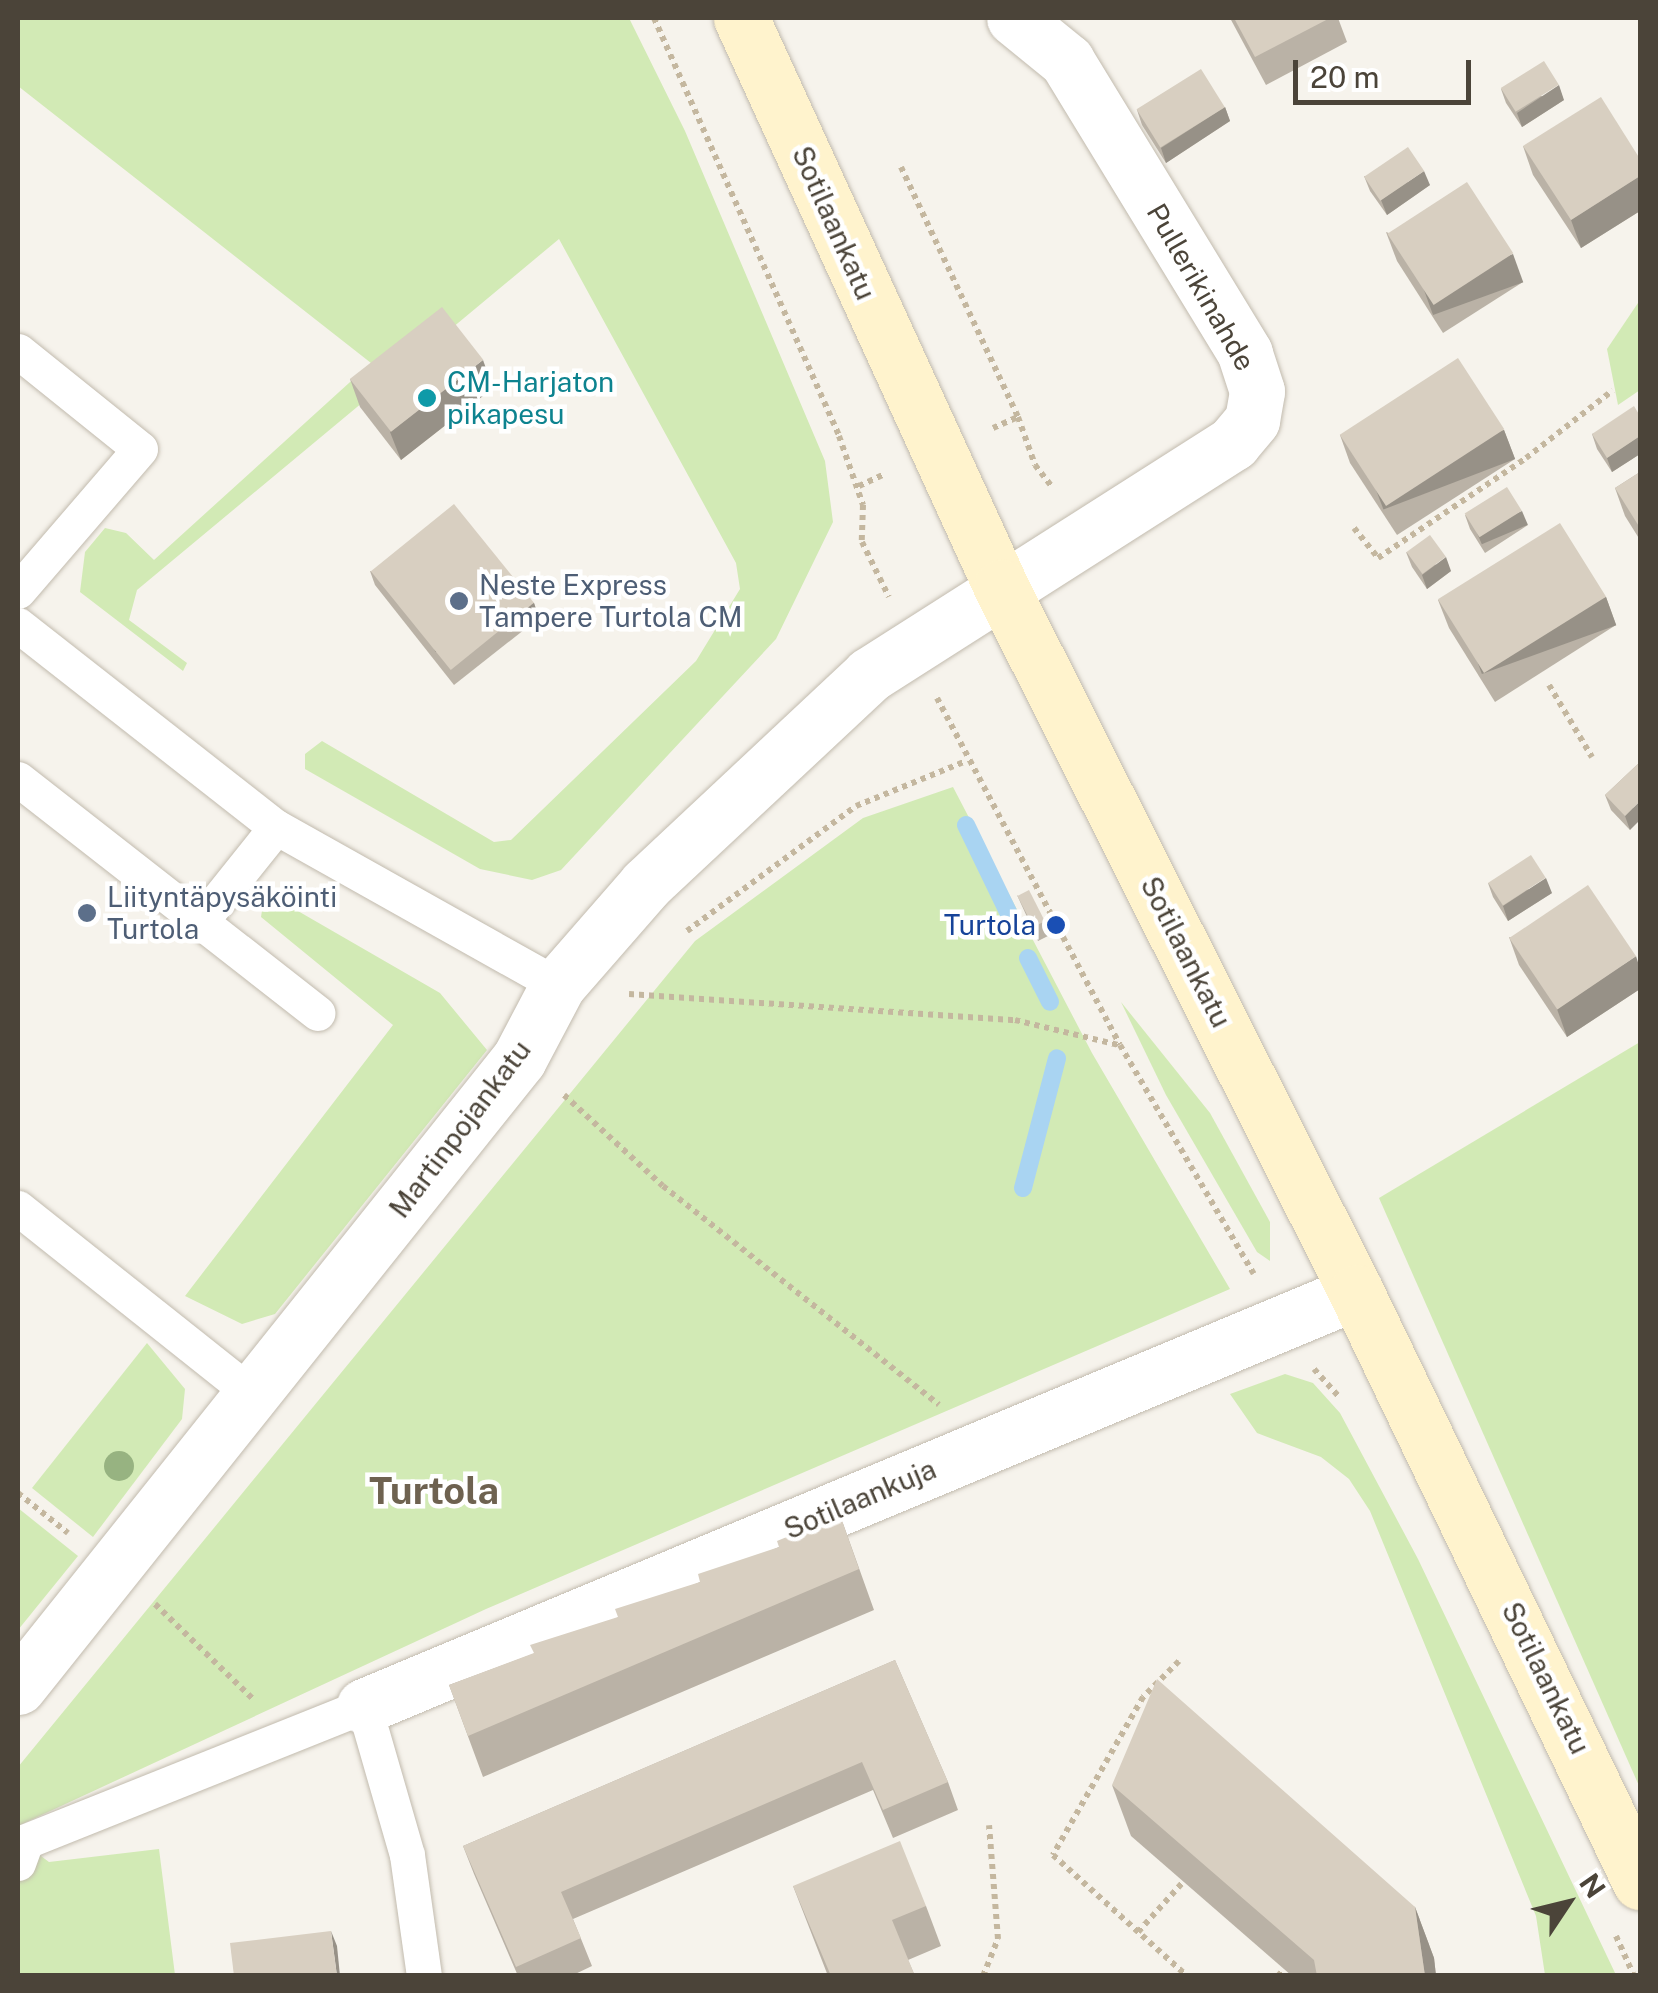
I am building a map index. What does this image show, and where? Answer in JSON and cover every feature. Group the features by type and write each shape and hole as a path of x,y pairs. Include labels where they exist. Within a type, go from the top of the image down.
{"main road":[{"name":"Sotilaankatu","path":"741,18 1001,587 1356,1292 1625,1902"}],"street":[{"name":"Pullerikinahde","path":"1001,587 1233,443 1252,420 1257,391 1245,353 1068,61 1014,18"},
{"name":"Martinpojankatu","path":"18,1687 519,1059 558,985 701,827 912,644 1001,587"},
{"name":"Sotilaankuja","path":"364,1706 1356,1292"}],"lane":[{"path":"18,351 140,449 18,591"},
{"path":"18,625 276,827 558,985"},
{"path":"18,779 318,1012"},
{"path":"200,921 276,827"},
{"path":"18,1208 252,1394"},
{"path":"18,1863 26,1841 364,1706 408,1855 424,1976"}],"path":[{"path":"654,18 858,486 862,542 966,760 1120,1045 1282,1322 1344,1403"},
{"path":"901,167 1046,485 1068,493"},
{"path":"1354,528 1378,558 1526,458 1613,390"},
{"path":"858,486 1018,417"},
{"path":"1548,684 1592,756"},
{"path":"676,943 856,806 966,760"},
{"path":"616,1009 640,982"},
{"path":"628,994 1015,1020 1120,1045"},
{"path":"552,1084 662,1186 937,1400 964,1455"},
{"path":"18,1493 82,1544"},
{"path":"143,1593 291,1735"},
{"path":"1179,1661 1142,1697 1053,1856 1187,1976"},
{"path":"983,1976 998,1939 989,1824"},
{"path":"1138,1932 1184,1881"},
{"path":"1625,1902 1634,1976"},
{"path":"1278,1976 1284,1968"}],"green space":[{"path":"18,18 629,18 685,131 825,461 833,522 776,639 561,870 532,880 480,869 305,769 305,754 322,741 494,842 511,840 696,661 740,589 736,563 559,239 137,590 129,620 187,663 183,671 80,592 85,552 105,528 126,533 154,560 371,363 18,86"},
{"path":"1640,300 1640,390 1618,405 1607,349"},
{"path":"953,787 1092,1053 1230,1289 486,1609 18,1826 18,1767 695,941 863,818"},
{"path":"265,892 440,993 487,1050 275,1314 242,1324 185,1296 393,1025 261,917"},
{"path":"1121,1002 1210,1113 1270,1222 1270,1261 1257,1252 1166,1095"},
{"path":"1640,1042 1640,1788 1379,1198"},
{"path":"147,1343 185,1389 182,1419 93,1537 32,1488"},
{"path":"1285,1374 1313,1383 1340,1413 1418,1559 1616,1975 1545,1975 1536,1916 1370,1511 1349,1479 1321,1457 1257,1433 1230,1394"},
{"path":"18,1508 78,1556 18,1630"},
{"path":"18,1839 49,1862 159,1849 175,1975 18,1975"}],"building":[{"path":"1234,18 1330,18 1255,57"},
{"path":"1544,61 1559,85 1516,112 1501,88"},
{"path":"1201,69 1225,107 1160,147 1137,109"},
{"path":"1601,97 1640,159 1640,176 1571,220 1523,146"},
{"path":"1408,147 1424,171 1380,201 1364,177"},
{"path":"1467,182 1513,253 1434,305 1387,234"},
{"path":"442,307 483,360 391,432 350,379"},
{"path":"1458,358 1504,429 1386,506 1340,435"},
{"path":"1634,406 1640,416 1640,436 1607,458 1592,434"},
{"path":"1640,472 1640,528 1615,488"},
{"path":"1507,487 1522,511 1479,537 1465,513"},
{"path":"454,504 534,603 451,670 371,571"},
{"path":"1560,523 1606,597 1484,673 1438,599"},
{"path":"1430,535 1446,557 1422,574 1407,552"},
{"path":"1640,762 1640,801 1625,816 1605,795"},
{"path":"1531,855 1546,878 1503,905 1488,883"},
{"path":"1588,885 1636,956 1557,1009 1509,938"},
{"path":"1029,890 1045,921 1033,927 1017,896"},
{"path":"840,1515 859,1569 468,1736 449,1685 534,1653 530,1645 618,1617 615,1609 700,1582 698,1574 779,1547 777,1541"},
{"path":"895,1660 948,1782 883,1810 862,1762 561,1892 581,1938 516,1967 463,1846"},
{"path":"1157,1679 1415,1907 1425,1976 1317,1976 1314,1960 1112,1785"},
{"path":"900,1841 926,1906 892,1920 915,1976 831,1976 793,1886"},
{"path":"331,1931 337,1976 234,1976 230,1943"}],"waterway":[{"path":"966,825 1008,912"},
{"path":"1028,958 1050,1002"},
{"path":"1023,1188 1057,1058"}],"place":[{"name":"CM-Harjaton pikapesu","path":"427,398"},
{"name":"Neste Express Tampere Turtola CM","path":"459,601"},
{"name":"Liityntäpysäköinti Turtola","path":"87,913"},
{"name":"Turtola","path":"1056,925"}],"district":[{"name":"Turtola","path":"434,1491"}]}
